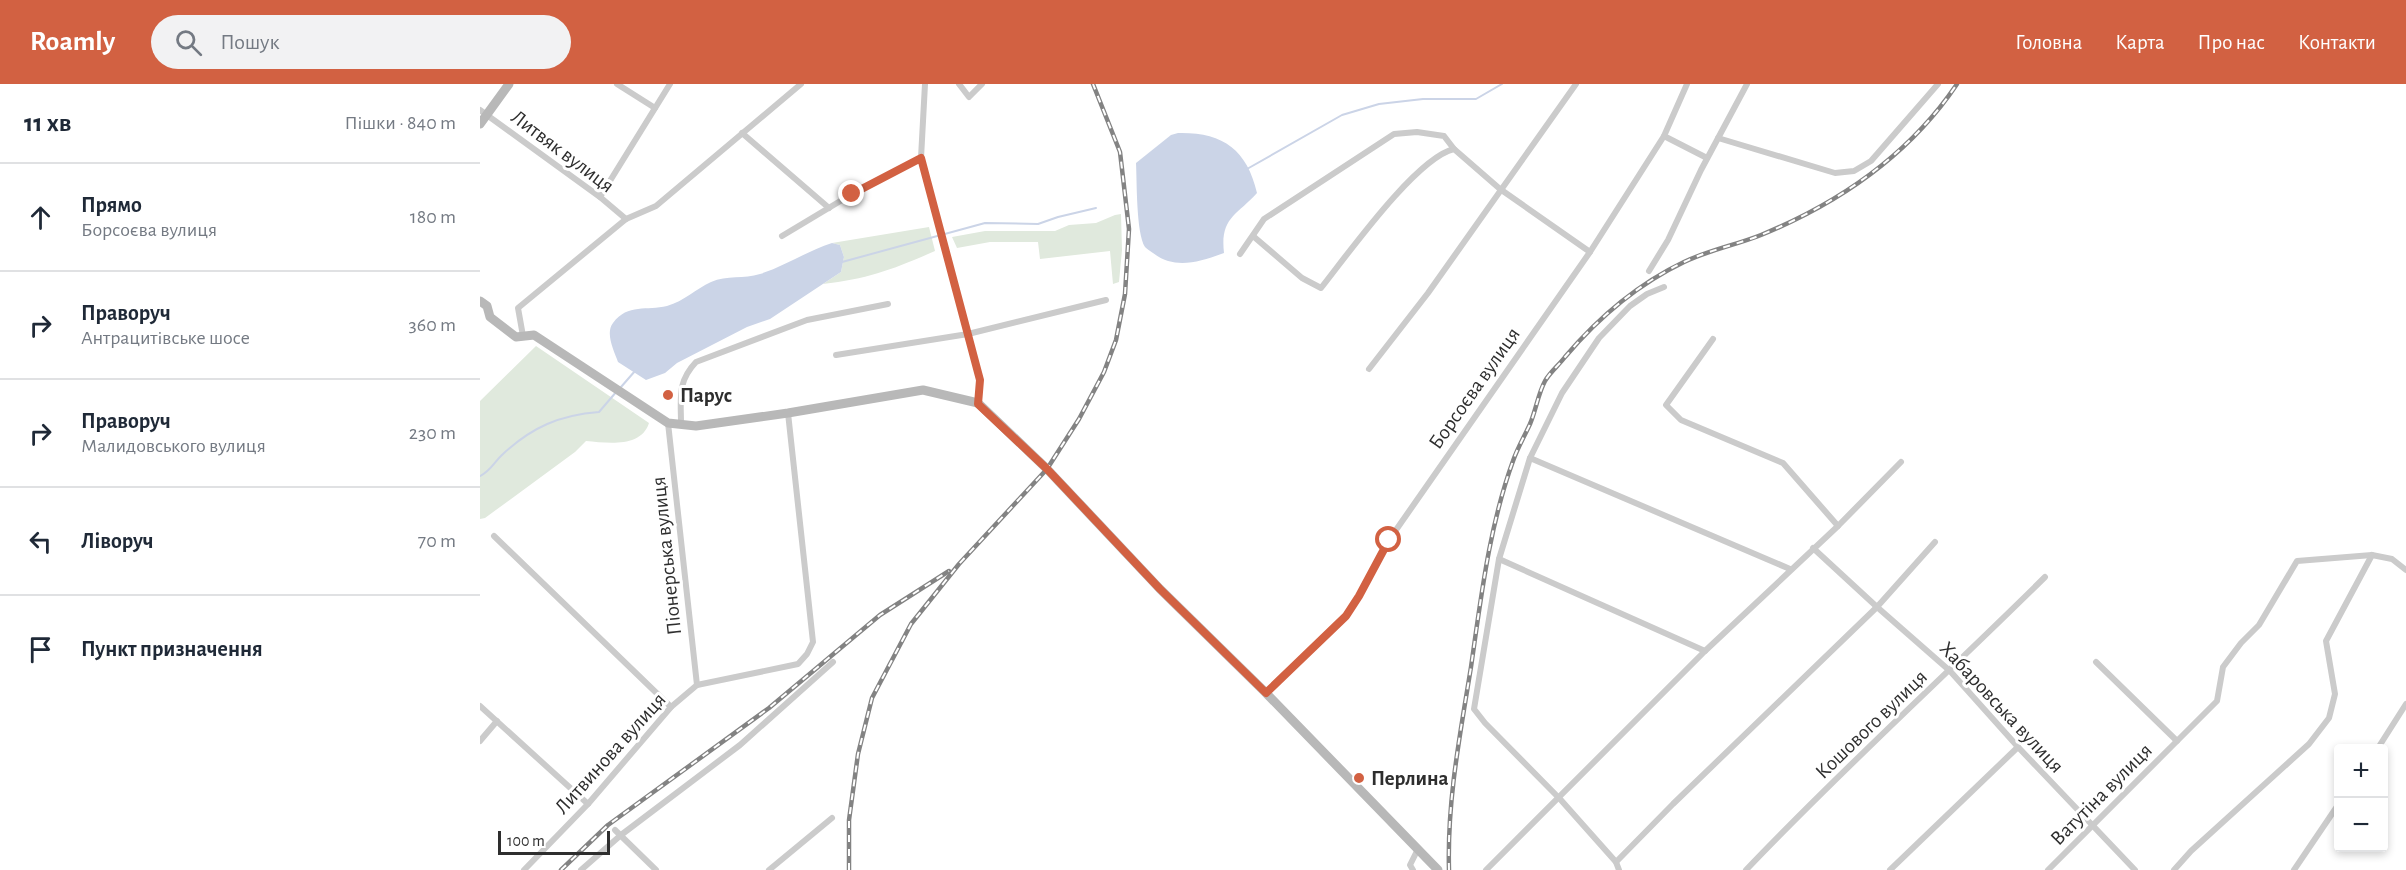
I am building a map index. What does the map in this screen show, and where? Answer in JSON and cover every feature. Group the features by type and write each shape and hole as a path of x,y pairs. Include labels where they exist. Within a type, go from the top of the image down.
{"main road":[{"path":"480,124 484,112 509,84"},
{"path":"484,304 490,317 516,337 534,335 668,423 696,426 923,390 978,404 1047,469 1160,589 1266,693 1417,851 1438,870"}],"street":[{"path":"617,84 655,108"},
{"path":"600,197 670,84"},
{"path":"523,336 518,308 626,219 656,206 801,84"},
{"path":"925,84 921,158 980,380 978,404"},
{"path":"959,84 969,97 982,84"},
{"path":"1369,369 1428,292 1576,84"},
{"name":"Борсоєва вулиця","path":"1266,693 1346,616 1389,540 1590,252 1664,136 1687,84"},
{"path":"1649,271 1668,240 1707,158 1747,84"},
{"path":"1718,138 1834,173 1854,171 1871,161 1938,84"},
{"name":"Литвяк вулиця","path":"484,112 600,197 626,219"},
{"path":"1240,254 1264,219 1394,134 1417,132 1444,136 1454,149 1500,189 1590,252"},
{"path":"742,133 829,208"},
{"path":"1664,136 1707,158"},
{"path":"1253,236 1302,278 1321,288 1413,175 1444,152 1454,149"},
{"path":"782,236 852,194 921,158"},
{"path":"1619,870 1616,862 1560,799 1474,709 1499,559 1530,459 1562,393 1599,338 1630,306 1647,294 1664,287"},
{"path":"836,355 968,334 1106,300"},
{"path":"681,424 682,387 685,373 696,362 807,320 888,304"},
{"path":"1713,339 1666,405 1682,420 1784,463 1838,526"},
{"path":"697,686 798,664 807,654 813,642 788,413"},
{"name":"Піонерська вулиця","path":"668,423 697,686"},
{"path":"1530,459 1790,569"},
{"path":"1486,870 1500,854 1560,799 1705,651 1838,526 1901,462"},
{"path":"494,536 671,707"},
{"path":"1616,862 1877,607 1935,542"},
{"name":"Хабаровська вулиця","path":"1813,548 1950,671 2092,827 2135,870"},
{"path":"2174,870 2301,752 2329,718 2336,694 2326,640 2372,555 2392,559 2406,570"},
{"name":"Ватутіна вулиця","path":"2048,870 2217,701 2223,667 2241,643 2259,625 2297,561 2372,555"},
{"path":"1499,559 1705,651"},
{"name":"Кошового вулиця","path":"1746,870 1782,831 2045,577"},
{"path":"581,870 621,835 740,745 833,662"},
{"path":"2096,662 2177,741"},
{"name":"Литвинова вулиця","path":"524,870 588,804 671,707 697,686"},
{"path":"2381,744 2406,704"},
{"path":"480,706 588,804"},
{"path":"480,741 497,721"},
{"path":"1890,870 2018,747"},
{"path":"2294,870 2334,811"},
{"path":"769,870 832,818"},
{"path":"615,830 656,870"},
{"path":"1413,870 1410,865 1417,851"}],"shaded area":[{"path":"1121,214 1122,250 1119,282 1113,284 1110,251 1040,259 1038,242 990,242 957,248 952,237 985,231 1055,231 1069,225 1096,223"},
{"path":"929,227 935,251 880,272 823,284 841,272 844,257 840,245 832,243"},
{"path":"536,346 649,423 639,437 631,440 613,443 586,441 575,452 485,518 480,519 480,401"}],"water":[{"path":"1178,133 1208,136 1230,146 1247,165 1257,193 1231,218 1227,225 1223,241 1224,253 1187,263 1161,258 1145,247 1140,230 1138,206 1136,163 1171,135"},
{"path":"832,243 840,245 844,257 841,272 770,319 747,327 677,363 665,373 646,380 618,362 610,332 613,323 625,313 631,310 667,306 711,282 723,278 760,274"}],"waterway":[{"path":"1247,169 1342,115 1379,104 1423,99 1476,99 1502,84"},
{"path":"842,262 985,223 1038,224 1096,208"},
{"path":"621,387 635,371"},
{"path":"480,476 525,436 559,419 599,412 617,391"}],"railway":[{"path":"849,870 849,820 858,754 872,698 911,624 959,564 1047,469 1079,419 1104,372 1116,340 1125,294 1129,229 1120,152 1093,84"},
{"path":"1449,870 1450,819 1455,768 1492,537 1513,461 1547,378 1605,316 1635,291 1693,258 1752,239 1790,222 1818,208 1871,174 1918,133 1957,84"},
{"path":"561,870 608,825 769,708 880,615 949,571"}],"place":[{"name":"Парус","path":"668,395"},
{"name":"Перлина","path":"1359,778"}],"route":[{"path":"852,194 921,158 980,380 978,404 1047,469 1160,589 1266,693 1283,680 1346,616 1389,540"}]}
